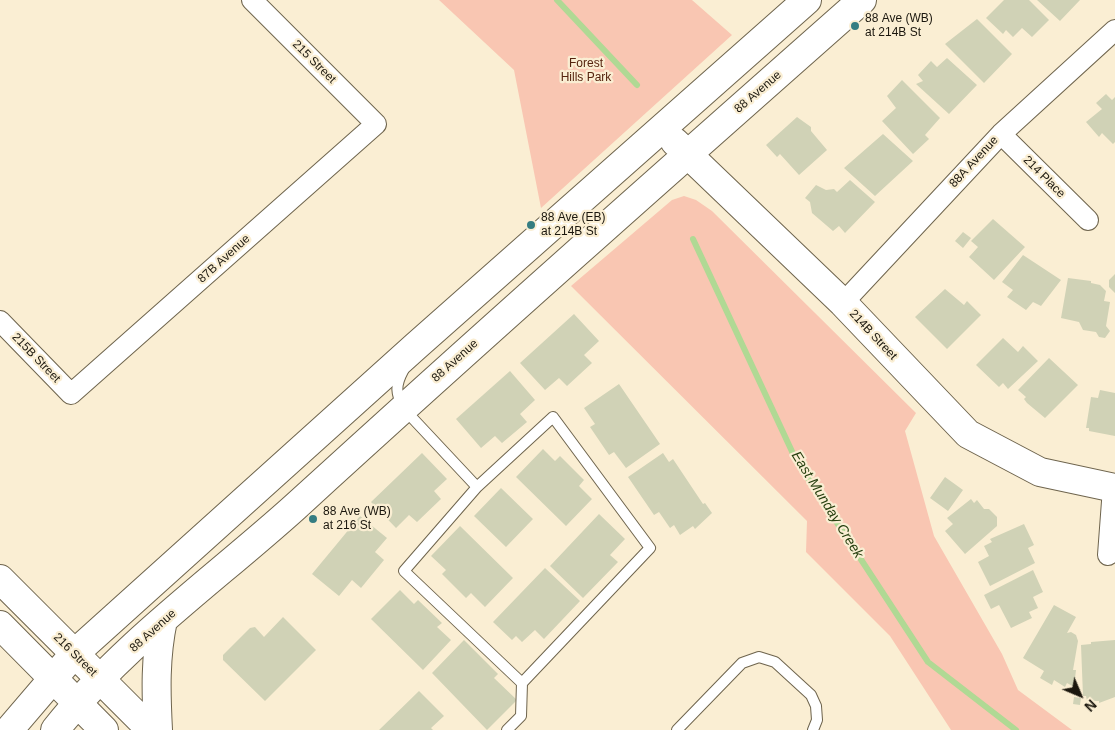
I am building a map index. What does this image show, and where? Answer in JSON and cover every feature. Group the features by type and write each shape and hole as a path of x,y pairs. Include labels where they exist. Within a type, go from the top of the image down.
{"main road":[{"path":"9,730 74,654 416,346 807,0"},
{"name":"88 Avenue","path":"55,730 99,679 164,620 278,522 403,408 862,0"},
{"name":"214B Street","path":"661,128 843,303 968,434 1040,472 1114,488"},
{"name":"216 Street","path":"0,579 151,730"},
{"path":"158,730 156,678 158,644 164,620"},
{"path":"0,625 104,730"}],"street":[{"name":"215 Street","path":"252,0 376,124"},
{"name":"88A Avenue","path":"843,303 1000,134 1115,30"},
{"name":"87B Avenue","path":"71,394 376,124"},
{"name":"214 Place","path":"1000,134 1088,220"},
{"name":"215B Street","path":"0,321 71,394"},
{"path":"1108,555 1114,488"}],"lane":[{"path":"416,346 396,384 396,394 403,408 477,487"},
{"path":"507,730 521,716 522,683 650,548 552,417 477,487 404,570 522,683"},
{"path":"677,730 742,663 759,657 775,662 811,695 816,706 817,720 813,730"}],"green space":[{"name":"Forest Hills Park","path":"439,0 692,0 732,35 541,208 514,70"},
{"path":"684,196 696,200 712,211 916,413 905,431 934,536 1002,654 1018,690 1072,730 951,730 890,636 806,552 807,521 571,286 672,200"}],"building":[{"path":"1004,0 1029,0 1049,20 1032,37 1022,28 1013,37 1006,30 1003,34 986,18"},
{"path":"1037,0 1080,0 1060,21"},
{"path":"977,19 1012,54 984,83 945,44"},
{"path":"947,58 977,85 949,114 916,84 923,81 918,75 931,61 937,67"},
{"path":"902,80 940,118 925,135 929,139 913,154 882,121 896,108 887,96"},
{"path":"1106,94 1112,100 1115,97 1115,142 1113,144 1102,133 1099,137 1086,122 1102,109 1096,103"},
{"path":"797,117 811,127 811,131 827,150 799,175 780,154 777,157 766,145"},
{"path":"883,134 913,161 875,196 844,168"},
{"path":"850,180 875,202 845,233 839,226 833,231 812,213 810,202 805,198 816,185 826,190 834,189 837,192"},
{"path":"993,219 1025,247 994,280 969,257 978,247 971,241"},
{"path":"963,232 971,238 963,248 955,241"},
{"path":"1023,255 1061,280 1041,306 1033,302 1026,310 1007,297 1013,290 1002,282"},
{"path":"1115,274 1115,293 1109,287 1109,280"},
{"path":"1068,278 1091,281 1091,283 1100,285 1106,291 1104,301 1110,302 1106,326 1110,331 1105,338 1099,337 1096,332 1083,330 1079,322 1061,318"},
{"path":"945,289 964,305 967,301 981,315 947,349 915,317"},
{"path":"574,314 599,341 584,355 592,363 567,386 559,378 545,390 520,363"},
{"path":"1003,338 1018,352 1023,346 1038,361 1008,389 1003,383 999,387 976,365"},
{"path":"1049,358 1078,385 1045,418 1027,403 1024,399 1026,397 1018,390"},
{"path":"510,371 535,400 520,414 527,422 502,443 495,436 481,448 456,419"},
{"path":"619,384 660,444 626,468 614,452 609,455 590,427 595,424 584,408"},
{"path":"1100,390 1115,393 1115,436 1089,431 1089,428 1086,428 1091,397 1098,398"},
{"path":"543,449 555,461 560,456 584,480 579,486 592,499 566,526 516,477"},
{"path":"422,453 447,479 434,491 441,499 417,522 409,515 396,528 371,502"},
{"path":"663,453 669,462 673,459 703,504 705,503 712,513 695,529 693,526 680,535 674,525 670,528 659,512 654,515 628,477"},
{"path":"945,477 963,490 948,511 930,498"},
{"path":"501,488 533,519 506,547 474,516"},
{"path":"971,499 974,503 977,500 984,509 989,509 997,517 997,526 965,554 945,531 953,524 947,518"},
{"path":"599,514 625,539 610,555 618,562 583,598 550,566"},
{"path":"360,516 387,538 375,552 384,560 361,588 352,580 339,596 312,574"},
{"path":"1024,524 1034,545 1028,548 1035,563 990,586 978,562 989,556 984,546 992,542 990,539"},
{"path":"460,526 513,578 485,607 471,593 466,598 442,574 446,570 431,556"},
{"path":"545,568 580,601 544,639 535,630 522,642 516,636 512,640 493,622"},
{"path":"1033,570 1043,592 1033,597 1038,608 1029,612 1032,618 1011,628 999,605 991,609 984,595"},
{"path":"400,590 414,604 418,600 442,623 437,627 451,640 423,670 371,619"},
{"path":"1054,605 1076,617 1067,633 1071,632 1076,635 1078,641 1073,670 1076,670 1074,687 1067,683 1065,687 1054,680 1052,685 1040,678 1044,671 1023,658"},
{"path":"283,617 316,650 265,701 223,660 223,655 250,628 255,627 264,637"},
{"path":"464,640 498,674 494,678 517,700 487,730 432,673"},
{"path":"1115,640 1115,697 1099,703 1099,701 1087,701 1086,696 1083,696 1081,645 1091,644 1091,642"},
{"path":"419,691 444,716 431,728 433,730 379,730"},
{"path":"1074,697 1081,698 1080,705 1073,704"}],"waterway":[{"path":"557,0 637,85"},
{"name":"East Munday Creek","path":"693,239 796,460 928,662 1016,730"}],"place":[{"name":"88 Ave (WB) at 214B St","path":"855,26"},
{"name":"88 Ave (EB) at 214B St","path":"531,225"},
{"name":"88 Ave (WB) at 216 St","path":"313,519"}]}
